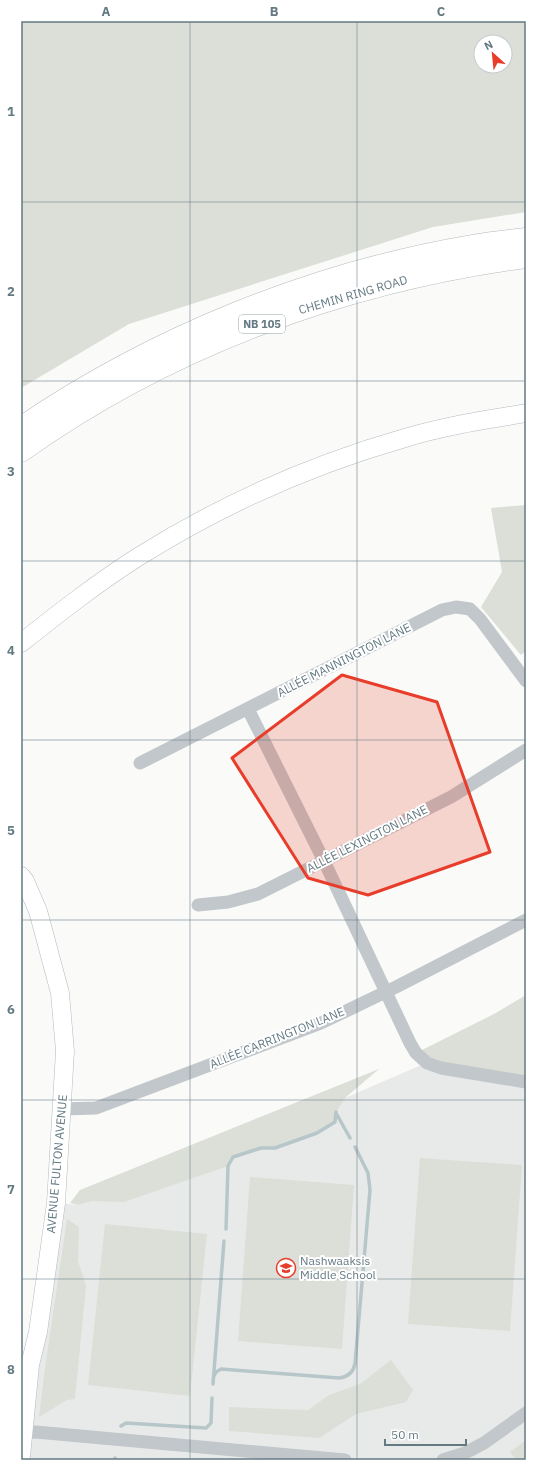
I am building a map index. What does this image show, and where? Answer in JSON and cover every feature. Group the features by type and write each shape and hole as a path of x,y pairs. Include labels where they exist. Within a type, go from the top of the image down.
{"highway":[{"name":"CHEMIN RING ROAD","path":"21,428 55,405 133,361 212,323 294,292 397,261 473,246 526,239"},
{"name":"CHEMIN RING ROAD","path":"21,451 83,410 124,386 220,340 281,316 353,293 413,277 467,266 526,257"}],"street":[{"path":"21,643 83,595 137,558 176,534 220,510 268,487 314,468 405,438 455,426 526,413"},
{"name":"ALLÉE MANNINGTON LANE","path":"140,763 442,610 456,607 470,609 480,618 526,681"},
{"path":"248,709 324,861 385,992 416,1053 427,1062 441,1068 526,1082"},
{"name":"ALLÉE LEXINGTON LANE","path":"198,904 228,902 258,894 451,797 526,750"},
{"name":"AVENUE FULTON AVENUE","path":"21,1456 30,1365 27,1352 38,1332 56,1203 66,1051 60,993 38,911 22,880"},
{"name":"ALLÉE CARRINGTON LANE","path":"62,1109 96,1108 321,1023 526,920"},
{"path":"442,1460 465,1453 484,1443 526,1413"},
{"path":"23,1433 36,1432 345,1460"}],"highlighted area":[{"path":"342,675 437,702 490,852 368,895 308,878 232,758"}],"shaded area":[{"path":"21,21 526,21 526,212 433,227 129,324 21,388"},
{"path":"526,505 526,651 521,655 481,607 502,572 491,508"},
{"path":"526,995 526,1082 441,1068 416,1053 494,1014"},
{"name":"Nashwaaksis Middle School","path":"526,1016 526,1460 21,1460 56,1203 78,1205 93,1201 345,1098 509,1027"},
{"path":"379,1069 345,1098 336,1112 335,1122 317,1133 275,1148 261,1148 233,1157 228,1166 124,1202 93,1201 78,1205 70,1203 80,1190"},
{"path":"420,1158 522,1165 510,1331 408,1324"},
{"path":"250,1177 354,1185 342,1349 238,1341"},
{"path":"67,1219 79,1227 78,1261 86,1286 75,1399 67,1400 39,1417 45,1368"},
{"path":"105,1224 207,1234 190,1396 88,1385"},
{"path":"391,1360 413,1390 406,1402 356,1414 319,1438 229,1431 229,1407 308,1410 329,1395 360,1384"},
{"path":"526,1440 526,1460 516,1460 510,1452"}],"waterway":[{"path":"226,1229 228,1166 233,1157 261,1148 275,1148 317,1133 335,1122 336,1112"},
{"path":"336,1113 350,1138"},
{"path":"214,1376 216,1372 221,1369 339,1378 347,1376 353,1370 355,1364 370,1190 368,1173 355,1147"},
{"path":"213,1384 224,1241"},
{"path":"121,1426 126,1423 206,1428 211,1423 212,1398"}],"place":[{"name":"Nashwaaksis Middle School","path":"286,1268"}]}
